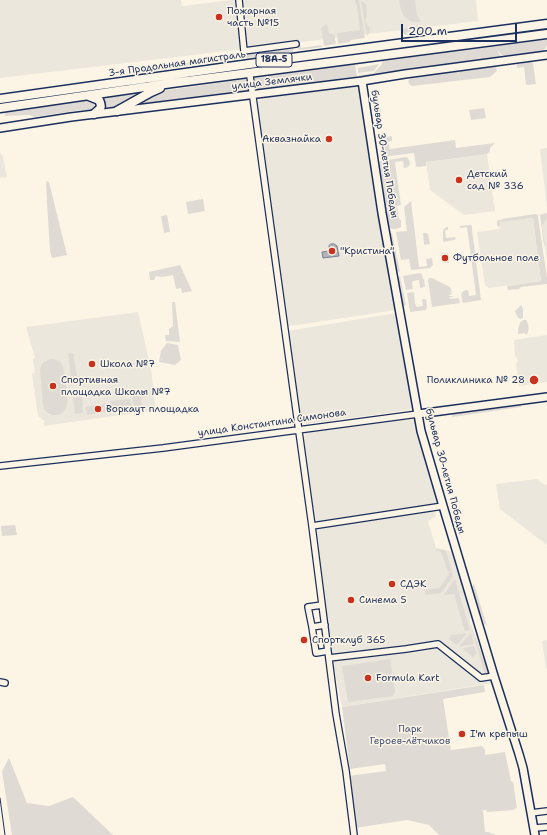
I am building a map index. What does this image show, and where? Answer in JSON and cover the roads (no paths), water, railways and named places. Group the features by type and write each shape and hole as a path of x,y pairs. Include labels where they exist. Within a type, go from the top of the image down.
{"highway":[{"name":"3-я Продольная магистраль","path":"1,103 292,58 547,24"},
{"name":"3-я Продольная магистраль","path":"1,103 87,95 547,34"},
{"path":"117,112 151,92 172,83"},
{"path":"87,95 99,100 101,104 100,109 94,114"}],"main road":[{"name":"улица Землячки","path":"0,128 94,114 362,81 547,55"},
{"name":"бульвар 30-летия Победы","path":"362,81 382,213 418,414 443,506 523,768 534,832"},
{"name":"улица Константина Симонова","path":"418,414 547,397"}],"street":[{"path":"239,0 244,51 296,44"},
{"path":"247,74 250,76 354,835"},
{"name":"улица Константина Симонова","path":"0,466 163,448 418,414"},
{"path":"312,526 443,506"},
{"path":"322,605 308,607 316,653 329,655 406,649 438,644 481,678 494,676"},
{"path":"312,626 325,625"},
{"path":"531,813 547,811"},
{"path":"534,832 547,827"}],"tram line":[{"path":"0,798 5,835"}],"place":[{"name":"Пожарная часть №15","path":"219,17"},
{"name":"Аквазнайка","path":"329,139"},
{"name":"Детский сад № 336","path":"459,180"},
{"name":"\"Кристина\"","path":"332,251"},
{"name":"Футбольное поле","path":"445,258"},
{"name":"Школа №7","path":"92,364"},
{"name":"Поликлиника № 28","path":"534,380"},
{"name":"Спортивная площадка Школы №7","path":"53,386"},
{"name":"Воркаут площадка","path":"98,409"},
{"name":"СДЭК","path":"392,584"},
{"name":"Синема 5","path":"351,600"},
{"name":"Спортклуб 365","path":"304,640"},
{"name":"Formula Kart","path":"368,678"},
{"name":"I'm крепыш","path":"462,734"}],"park label":[{"name":"Парк Героев-лётчиков","path":"410,734"}]}
